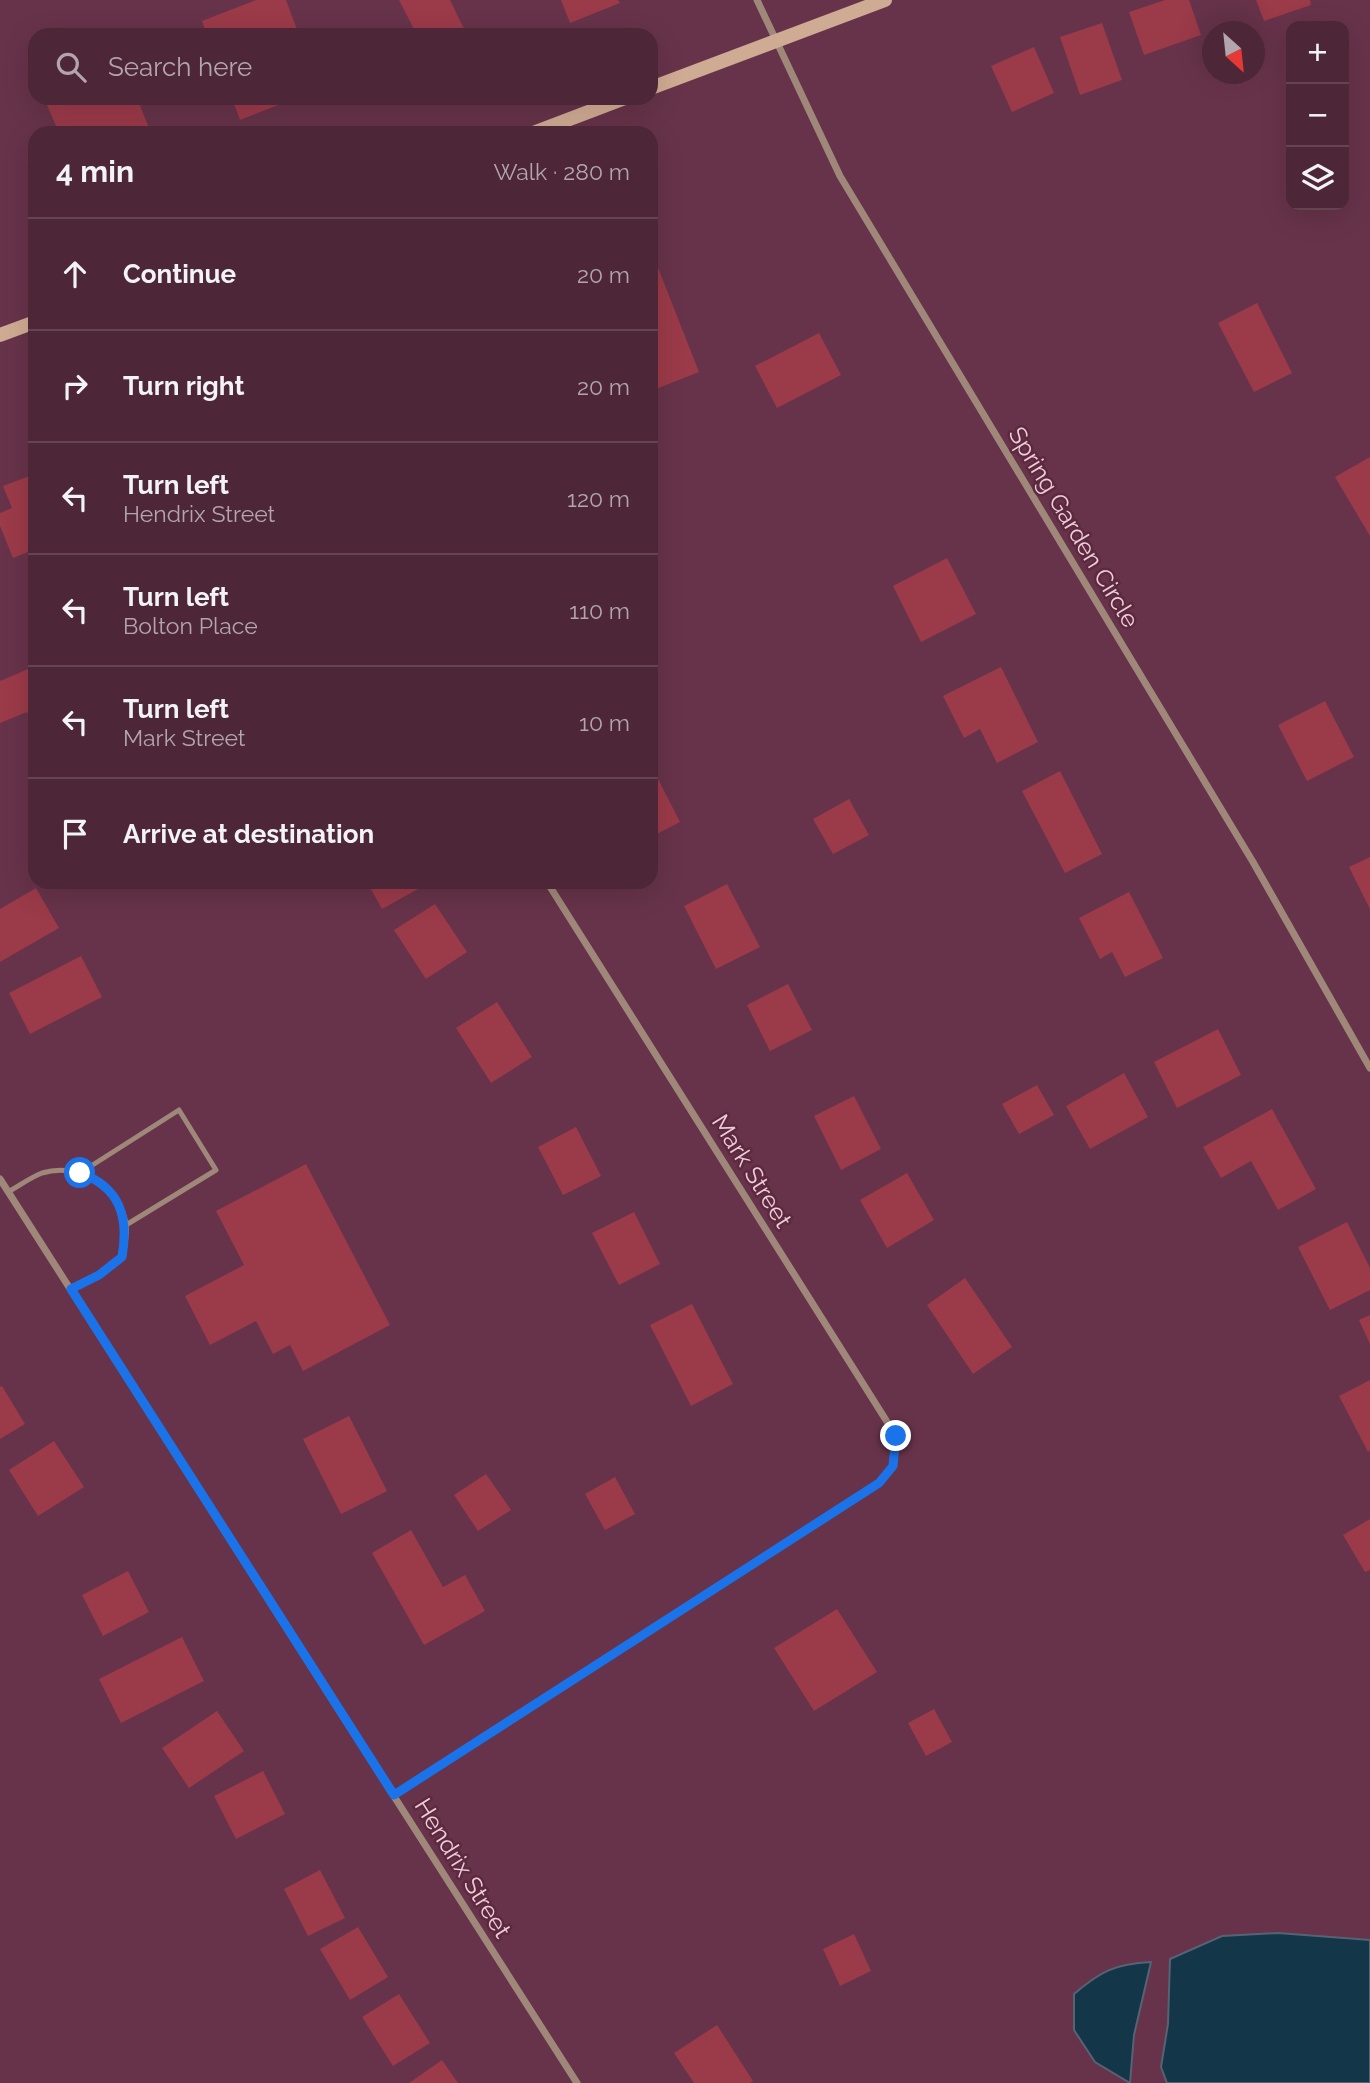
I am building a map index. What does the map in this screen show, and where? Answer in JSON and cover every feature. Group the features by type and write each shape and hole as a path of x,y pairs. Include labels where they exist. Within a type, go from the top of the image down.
{"main road":[{"path":"658,85 885,0"},
{"path":"551,126 607,105"},
{"path":"0,335 28,325"}],"street":[{"name":"Spring Garden Circle","path":"757,0 840,176 1253,862 1370,1068"},
{"name":"Mark Street","path":"394,1795 879,1483 893,1466 896,1436 551,889"},
{"name":"Hendrix Street","path":"0,1179 576,2083"}],"lane":[{"path":"80,1173 179,1110 216,1170 126,1225"},
{"path":"8,1192 43,1173 80,1173 100,1180 122,1210 126,1225 122,1257 99,1275 71,1289"}],"water":[{"path":"1278,1933 1370,1940 1370,2083 1167,2083 1161,2067 1168,2024 1170,1959 1222,1936"},
{"path":"1151,1962 1134,2035 1130,2083 1095,2062 1074,2030 1074,1994 1109,1970"}],"building":[{"path":"256,0 286,0 296,28 204,28 202,21"},
{"path":"399,0 450,0 464,28 413,28"},
{"path":"561,0 618,0 620,3 570,23"},
{"path":"1165,0 1189,0 1201,35 1144,55 1129,12"},
{"path":"1256,0 1310,0 1311,5 1264,21"},
{"path":"1102,23 1122,80 1080,95 1060,37"},
{"path":"1034,47 1054,93 1012,112 991,66"},
{"path":"47,105 140,105 148,126 56,126"},
{"path":"235,105 278,105 240,120"},
{"path":"658,268 699,372 658,388"},
{"path":"1257,303 1292,373 1254,392 1218,323"},
{"path":"819,333 841,375 777,408 755,366"},
{"path":"1370,457 1370,536 1335,477"},
{"path":"28,477 28,552 13,558 0,526 0,513 12,508 3,486"},
{"path":"947,558 976,614 921,642 893,586"},
{"path":"1001,667 1038,742 997,763 980,729 964,738 943,696"},
{"path":"28,669 28,714 27,712 0,723 0,681"},
{"path":"1325,701 1354,757 1307,781 1278,725"},
{"path":"1060,771 1102,854 1065,873 1022,791"},
{"path":"658,779 680,822 658,833"},
{"path":"849,799 869,835 833,854 813,819"},
{"path":"1370,857 1370,909 1349,867"},
{"path":"727,884 760,947 716,969 684,906"},
{"path":"37,889 59,928 0,962 0,909"},
{"path":"371,889 418,889 382,909"},
{"path":"1129,892 1163,958 1125,977 1112,952 1100,959 1079,918"},
{"path":"435,904 467,952 426,979 394,930"},
{"path":"81,956 102,997 30,1034 9,993"},
{"path":"788,984 812,1030 770,1051 747,1005"},
{"path":"497,1002 532,1057 491,1083 456,1028"},
{"path":"1218,1029 1241,1075 1177,1108 1154,1062"},
{"path":"1124,1073 1148,1117 1090,1149 1066,1106"},
{"path":"1037,1085 1054,1115 1019,1134 1002,1104"},
{"path":"854,1096 881,1149 841,1170 814,1116"},
{"path":"1272,1109 1316,1189 1278,1210 1251,1161 1221,1178 1203,1147"},
{"path":"576,1127 601,1176 563,1195 538,1147"},
{"path":"306,1164 390,1325 303,1371 290,1345 273,1354 256,1321 210,1345 185,1296 244,1265 216,1211"},
{"path":"907,1173 934,1220 887,1248 860,1200"},
{"path":"634,1212 660,1264 619,1285 592,1233"},
{"path":"1347,1222 1370,1268 1370,1290 1330,1310 1298,1247"},
{"path":"965,1278 1012,1347 973,1374 927,1305"},
{"path":"692,1304 733,1384 691,1406 650,1325"},
{"path":"1370,1315 1370,1344 1359,1320"},
{"path":"1370,1380 1370,1450 1368,1452 1339,1396"},
{"path":"2,1386 25,1424 0,1439 0,1387"},
{"path":"349,1416 387,1491 341,1514 303,1439"},
{"path":"54,1441 84,1487 38,1516 9,1470"},
{"path":"486,1474 511,1510 478,1531 454,1495"},
{"path":"615,1477 635,1514 605,1530 585,1494"},
{"path":"1370,1519 1370,1570 1365,1572 1343,1535"},
{"path":"411,1530 443,1587 465,1575 485,1611 424,1645 372,1553"},
{"path":"128,1571 149,1612 103,1636 82,1595"},
{"path":"837,1609 877,1672 814,1711 774,1648"},
{"path":"182,1637 204,1681 121,1723 99,1679"},
{"path":"934,1709 952,1742 926,1756 908,1723"},
{"path":"217,1711 244,1751 189,1788 162,1748"},
{"path":"263,1771 285,1814 236,1839 214,1796"},
{"path":"320,1870 345,1918 308,1936 284,1889"},
{"path":"358,1927 388,1977 350,2000 320,1949"},
{"path":"854,1934 871,1971 840,1986 823,1949"},
{"path":"399,1994 430,2043 393,2066 362,2017"},
{"path":"717,2025 753,2081 750,2083 694,2083 674,2053"},
{"path":"442,2060 458,2083 409,2083"}],"route":[{"path":"80,1173 100,1180 122,1210 126,1237 122,1257 99,1275 71,1289 394,1795 879,1483 893,1466 896,1436"}]}
